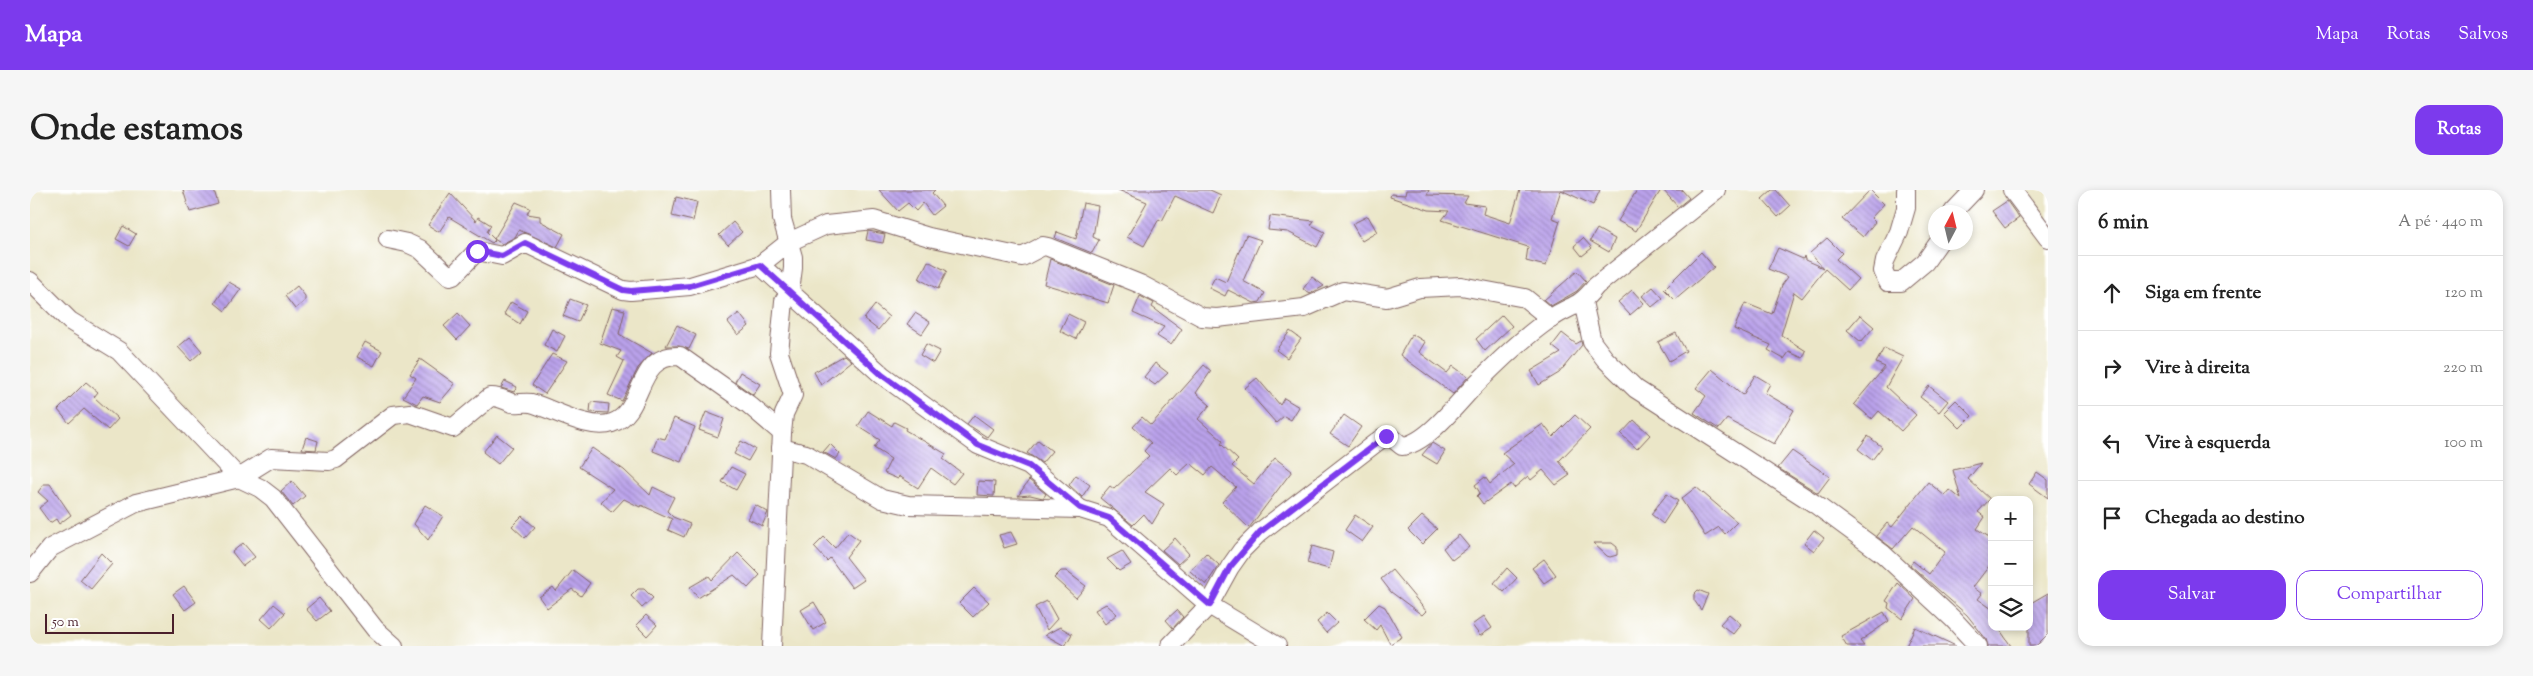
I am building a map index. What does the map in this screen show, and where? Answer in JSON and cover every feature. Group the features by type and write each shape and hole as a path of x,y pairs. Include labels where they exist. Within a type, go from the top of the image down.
{"street":[{"path":"772,646 781,441 784,414 794,395 779,353 784,301 790,291 793,257 782,219 780,190"},
{"path":"1170,646 1210,605 1230,567 1260,532 1382,438 1391,437 1402,446 1412,444 1445,419 1479,380 1551,319 1583,302 1596,286 1716,190"},
{"path":"1906,190 1906,208 1899,232 1885,261 1883,271 1888,282 1901,282 1924,262 1933,250"},
{"path":"1960,205 1974,190"},
{"path":"2012,190 2048,238"},
{"path":"388,239 407,243 420,249 450,277 477,251 502,256 525,243 623,290 631,291 690,286 760,265 789,242 826,224 874,220 929,236 1022,258 1043,246 1048,246 1140,284 1202,317 1217,318 1304,308 1343,291 1387,298 1420,288 1461,286 1525,298 1551,319"},
{"path":"760,265 882,375 978,445 1029,466 1080,508"},
{"path":"30,281 70,321 119,351 239,478 260,488 273,498 375,629 394,646"},
{"path":"1583,302 1592,342 1605,359 1636,389 1815,504 1883,554 1953,619 1978,646"},
{"path":"30,572 50,548 130,505 239,478 271,458 329,461 336,459 385,420 402,413 410,413 453,428 490,397 514,404 529,403 586,422 610,424 622,419 631,408 640,382 663,358 671,355 680,356 748,404 781,441 882,500 908,505 1080,508 1109,518 1210,605 1277,646"}],"building":[{"path":"183,190 214,190 218,204 190,212"},
{"path":"879,190 935,190 932,193 943,206 932,215 923,203 916,211 908,203 898,211"},
{"path":"1118,190 1210,190 1221,195 1213,213 1175,196 1162,221 1159,219 1144,246 1127,237 1147,202"},
{"path":"1406,190 1429,190 1427,195 1468,196 1464,203 1485,206 1483,214 1510,223 1520,190 1561,190 1552,218 1560,221 1546,266 1526,261 1528,247 1442,220 1449,211 1429,210 1390,197 1391,194 1405,195"},
{"path":"1561,190 1600,190 1593,205"},
{"path":"1637,190 1661,190 1636,231 1618,221"},
{"path":"1663,190 1682,190 1689,198 1678,207"},
{"path":"1772,190 1776,190 1790,206 1778,217 1762,199"},
{"path":"1870,190 1884,204 1871,218 1875,222 1863,237 1842,219"},
{"path":"450,193 476,221 478,217 491,225 487,232 495,240 492,243 449,217 439,232 428,225"},
{"path":"676,197 697,202 693,221 672,216"},
{"path":"2007,201 2019,218 2005,228 1992,211"},
{"path":"516,202 530,208 527,214 540,216 540,221 564,234 557,247 519,230 515,237 502,244 494,239"},
{"path":"1083,203 1098,206 1093,237 1099,240 1092,253 1055,238 1057,232 1076,239"},
{"path":"1270,216 1314,221 1311,225 1325,232 1317,247 1288,232 1268,230"},
{"path":"1368,216 1377,232 1362,241 1352,224"},
{"path":"733,222 742,232 728,245 719,235"},
{"path":"123,226 136,234 129,246 116,239"},
{"path":"1597,229 1615,239 1609,252 1590,241"},
{"path":"868,231 885,234 883,243 866,240"},
{"path":"1246,235 1261,240 1243,281 1265,293 1260,302 1254,303 1228,290 1225,296 1209,288 1215,277 1226,282"},
{"path":"1583,238 1592,248 1582,256 1574,246"},
{"path":"1827,238 1842,253 1836,259 1858,279 1848,290 1825,269 1802,298 1794,292 1781,335 1806,351 1803,358 1789,352 1784,359 1768,350 1771,345 1734,329 1745,303 1772,314 1782,285 1788,277 1768,269 1778,248 1803,259 1804,256 1805,260 1823,268 1810,253"},
{"path":"1701,252 1714,267 1675,300 1664,289"},
{"path":"1050,259 1114,285 1108,303 1044,284"},
{"path":"928,261 947,271 938,289 919,279"},
{"path":"1577,271 1586,281 1577,291 1551,306 1544,300"},
{"path":"1312,277 1324,286 1310,294 1303,289"},
{"path":"229,282 241,289 225,311 215,303"},
{"path":"297,286 305,296 305,301 295,309 285,296"},
{"path":"1653,287 1663,298 1652,307 1642,296"},
{"path":"1632,290 1644,303 1630,315 1618,302"},
{"path":"1140,296 1154,303 1152,307 1182,329 1171,345 1157,336 1164,327 1133,313"},
{"path":"570,299 586,305 578,322 563,316"},
{"path":"511,302 527,311 520,324 504,314"},
{"path":"875,305 889,317 878,330 864,319"},
{"path":"612,307 625,310 619,334 652,353 638,368 622,401 608,395 624,361 617,357 621,351 600,343"},
{"path":"458,313 470,326 457,340 444,326"},
{"path":"739,313 749,326 738,335 728,322"},
{"path":"915,313 930,322 922,334 907,324"},
{"path":"1068,314 1084,322 1076,339 1060,331"},
{"path":"1502,315 1512,326 1485,351 1476,339"},
{"path":"1860,315 1874,327 1861,342 1847,330"},
{"path":"677,325 696,335 689,349 679,346 666,346"},
{"path":"552,329 565,336 557,352 544,345"},
{"path":"1290,331 1301,339 1287,358 1276,350"},
{"path":"1562,333 1576,344 1581,341 1582,345 1559,373 1539,385 1531,371 1561,353 1552,346"},
{"path":"1676,333 1686,351 1669,361 1658,342"},
{"path":"1412,334 1425,342 1419,352 1447,373 1453,366 1468,377 1453,394 1400,355"},
{"path":"190,337 202,351 191,361 178,347"},
{"path":"365,342 382,351 374,366 357,357"},
{"path":"926,344 940,351 933,363 920,355"},
{"path":"1884,348 1903,357 1886,387 1916,415 1901,431 1879,411 1872,419 1854,404 1885,367 1876,363"},
{"path":"552,354 567,361 545,394 532,385"},
{"path":"844,355 851,361 821,385 814,372"},
{"path":"420,359 455,384 440,402 423,396 417,404 403,397 416,378 410,374"},
{"path":"1155,363 1168,373 1155,385 1144,377"},
{"path":"1204,365 1211,371 1196,393 1210,405 1198,419 1223,441 1221,444 1238,460 1232,466 1254,484 1275,458 1292,471 1249,528 1222,502 1236,487 1212,467 1205,475 1190,463 1177,475 1170,468 1145,492 1164,504 1152,524 1144,514 1133,525 1100,498 1110,486 1114,489 1149,456 1144,451 1151,443 1133,427 1142,417 1151,425"},
{"path":"1712,369 1743,395 1755,375 1770,384 1765,393 1794,410 1774,444 1727,419 1719,429 1694,413 1706,396 1696,388"},
{"path":"740,372 760,384 753,395 735,382"},
{"path":"1257,378 1280,405 1284,398 1299,407 1291,420 1284,416 1276,423 1245,388"},
{"path":"505,381 517,387 514,392 501,388"},
{"path":"86,382 98,392 94,397 118,419 108,430 84,409 69,423 58,410"},
{"path":"1929,386 1948,401 1939,412 1920,397"},
{"path":"1956,400 1972,416 1960,428 1944,412"},
{"path":"591,402 609,404 608,413 590,412"},
{"path":"868,411 892,426 894,422 906,428 905,430 946,454 943,459 962,473 953,484 931,468 918,488 899,476 898,479 884,473 891,459 874,448 880,440 858,426"},
{"path":"706,412 724,419 718,437 699,430"},
{"path":"974,415 993,429 987,437 967,424"},
{"path":"1344,415 1361,427 1348,446 1330,434"},
{"path":"1575,415 1590,429 1559,461 1570,475 1556,485 1543,470 1531,480 1528,476 1514,488 1511,484 1483,504 1477,496 1480,493 1475,485 1485,477 1490,484 1514,464 1502,453 1543,424 1553,437"},
{"path":"674,418 695,427 681,462 653,451 657,437 665,439"},
{"path":"1634,420 1650,435 1637,449 1621,434"},
{"path":"497,435 512,447 498,464 483,452"},
{"path":"1868,436 1882,447 1872,460 1858,449"},
{"path":"306,437 318,441 316,450 302,449"},
{"path":"1038,440 1052,451 1042,463 1027,453"},
{"path":"741,441 755,449 748,461 734,454"},
{"path":"1432,443 1445,451 1437,464 1422,455"},
{"path":"830,444 840,454 836,459 823,452"},
{"path":"592,448 624,470 650,495 653,487 674,497 667,511 673,517 690,524 684,537 668,530 672,519 641,505 640,507 624,499 612,512 601,502 613,489 579,467"},
{"path":"1792,451 1830,477 1818,493 1778,468"},
{"path":"1981,463 1968,479 1988,497 1988,501 1978,512 1985,517 1977,529 1988,536 1988,567 1973,587 1982,594 1978,599 1988,606 1988,631 2001,631 2011,646 1988,646 1986,639 1967,615 1910,565 1913,561 1929,574 1945,552 1913,526 1893,549 1876,536 1887,523 1892,527 1928,482 1945,496 1950,490 1961,499 1953,470"},
{"path":"731,467 745,474 736,490 722,482"},
{"path":"2037,472 2048,480 2048,498 2029,484"},
{"path":"1076,475 1090,485 1082,497 1069,485"},
{"path":"1029,480 1046,494 1043,498 1030,495 1018,496"},
{"path":"292,481 305,496 293,506 281,491"},
{"path":"978,481 995,482 994,496 977,495"},
{"path":"44,484 50,484 71,515 59,524 56,519 50,523 39,508 48,501 38,492"},
{"path":"1696,487 1737,522 1725,534 1719,527 1705,536 1681,499"},
{"path":"1667,494 1678,501 1663,524 1651,514"},
{"path":"425,505 443,516 428,540 414,524"},
{"path":"755,505 768,512 762,526 748,519"},
{"path":"1355,515 1373,527 1362,542 1345,530"},
{"path":"522,516 535,527 525,538 512,526"},
{"path":"1422,516 1437,529 1422,544 1408,530"},
{"path":"1814,530 1824,538 1814,551 1804,543"},
{"path":"848,532 859,540 846,557 864,580 852,588 830,558 827,561 814,547 824,537 835,548"},
{"path":"1011,532 1017,544 1004,548 999,535"},
{"path":"1459,535 1469,547 1452,560 1443,548"},
{"path":"1175,538 1189,554 1178,564 1162,550"},
{"path":"243,543 255,557 243,566 232,552"},
{"path":"1593,543 1612,543 1617,547 1617,555 1607,556"},
{"path":"1312,546 1333,552 1329,569 1307,563"},
{"path":"1122,551 1131,564 1119,571 1107,559"},
{"path":"101,553 112,564 91,589 80,580"},
{"path":"738,553 760,575 748,588 734,575 698,598 690,587 709,576 712,580"},
{"path":"1206,553 1219,565 1206,585 1190,571"},
{"path":"1544,559 1556,575 1544,583 1532,568"},
{"path":"1507,568 1517,578 1504,592 1494,583"},
{"path":"573,570 590,583 581,596 572,589 547,608 539,597 553,587 556,591"},
{"path":"1392,570 1426,611 1422,615 1391,592 1381,579"},
{"path":"1061,571 1066,571 1086,586 1076,598 1054,578"},
{"path":"1898,583 1915,599 1902,619 1888,608 1889,603 1886,601"},
{"path":"184,586 196,602 185,610 173,594"},
{"path":"974,588 989,602 973,617 959,603"},
{"path":"638,589 644,589 653,598 642,608 631,596"},
{"path":"1698,590 1708,594 1701,610 1694,600 1694,594"},
{"path":"2048,593 2048,634 2036,646 2029,646 2029,631 2033,631 2033,602"},
{"path":"319,598 330,611 317,621 306,609"},
{"path":"1047,601 1057,619 1047,630 1035,607"},
{"path":"814,602 826,622 813,630 801,610"},
{"path":"274,604 285,613 271,628 261,619"},
{"path":"1106,604 1117,614 1105,624 1095,610"},
{"path":"1379,604 1385,607 1402,637 1390,644 1380,625 1376,630 1364,619"},
{"path":"1177,610 1183,617 1173,628 1166,620"},
{"path":"1884,612 1889,621 1860,641 1864,646 1847,646 1841,636"},
{"path":"1327,613 1337,623 1326,633 1317,622"},
{"path":"1729,614 1741,624 1733,634 1720,624"},
{"path":"646,615 657,625 647,636 636,625"},
{"path":"1484,616 1492,628 1480,636 1472,625"},
{"path":"1060,627 1072,634 1065,646 1045,635"},
{"path":"1915,627 1956,646 1906,646"}],"route":[{"path":"477,251 481,250 498,257 525,243 623,290 631,291 690,286 760,265 882,375 978,445 1029,466 1080,508 1109,518 1210,605 1230,567 1242,550 1260,532 1386,436"}]}
